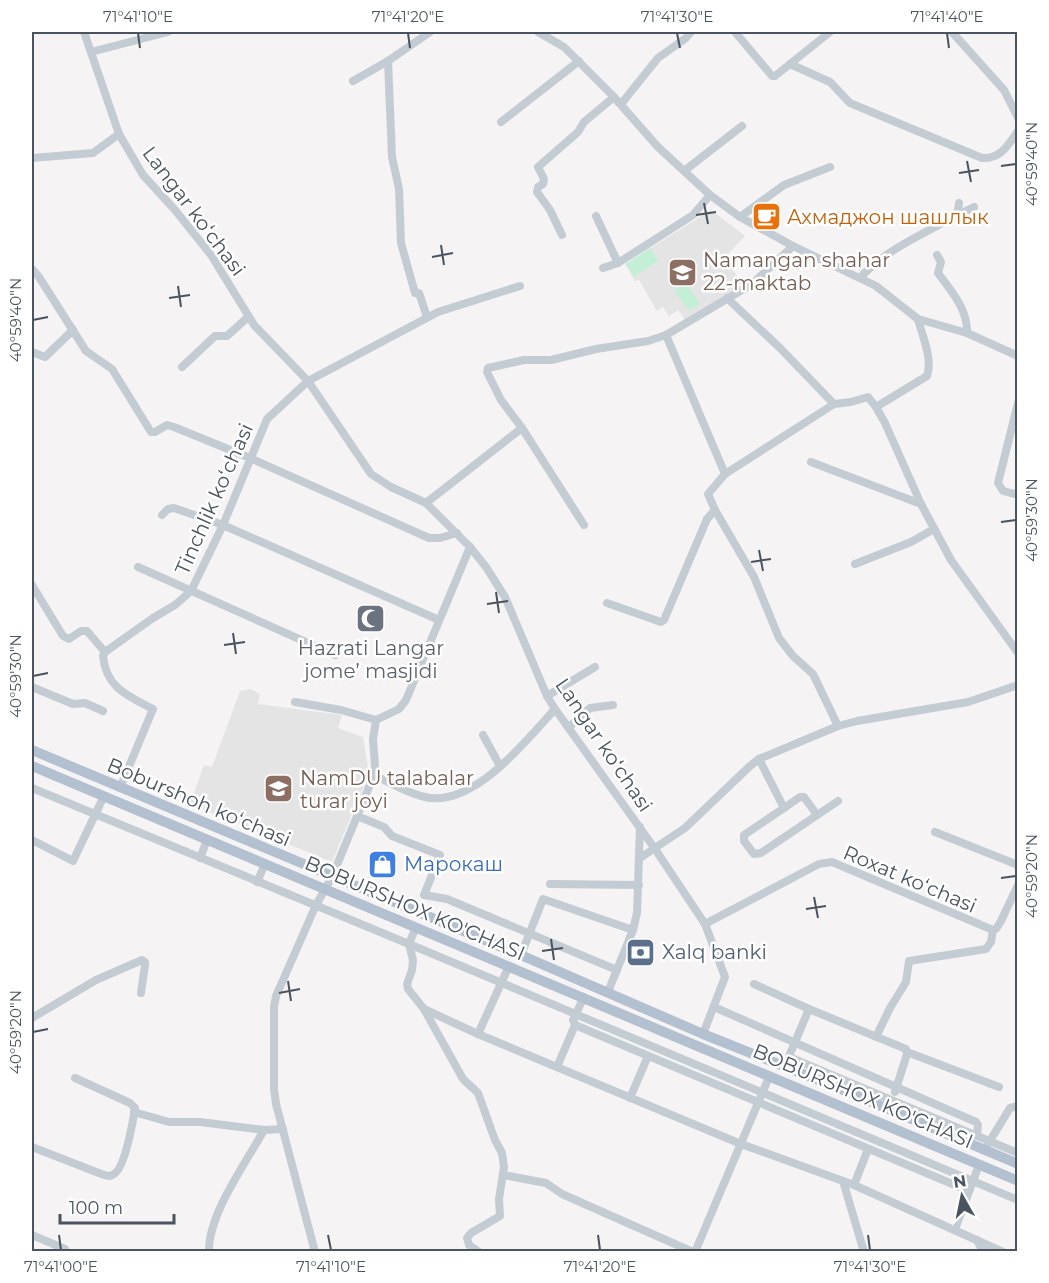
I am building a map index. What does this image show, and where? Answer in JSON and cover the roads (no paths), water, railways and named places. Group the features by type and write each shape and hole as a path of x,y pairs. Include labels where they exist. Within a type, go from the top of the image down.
{"main road":[{"name":"Boburshoh koʻchasi","path":"32,750 521,955 703,1034 787,1062 890,1105 987,1146 1017,1164"},
{"name":"BOBURSHOX KO'CHASI","path":"32,765 1017,1181"}],"street":[{"name":"Langar koʻchasi","path":"84,32 119,134 143,175 176,210 211,255 248,318 308,381 371,474 391,487 426,503 470,547 505,597 547,696 640,827 705,924 725,977 703,1034"},
{"path":"91,52 168,32"},
{"path":"353,81 388,61 430,32"},
{"path":"538,32 564,47 621,104 658,147 710,195 740,217 793,246 861,277 918,319 967,333 1017,356"},
{"path":"621,104 657,58 686,38 690,32"},
{"path":"735,32 772,76 775,76 830,32"},
{"path":"952,32 1004,90 1017,118"},
{"path":"388,61 392,157 400,200 401,243 415,294 419,293 427,317"},
{"path":"501,122 579,61"},
{"path":"790,64 830,82 850,103 982,158 999,155 1017,131"},
{"path":"562,235 550,210 537,192 544,179 538,167 578,132 584,122 614,97"},
{"path":"684,171 742,126"},
{"path":"32,158 93,153 119,134"},
{"path":"740,217 784,185 830,166"},
{"path":"603,268 618,263 693,215 710,195"},
{"path":"953,217 959,203"},
{"path":"861,277 870,266 890,252 974,207"},
{"path":"596,216 618,263"},
{"path":"584,525 522,428 501,400 487,372 488,368 524,360 551,360 596,349 648,341 666,335 752,284 793,246"},
{"path":"937,255 941,262 938,273 958,301 967,319 967,333"},
{"path":"32,269 86,351 90,356 104,362 112,369 151,432 167,425 174,427 250,458 429,538 440,538 457,533"},
{"name":"Tinchlik koʻchasi","path":"105,652 175,605 191,591 223,525 267,419 308,381 438,312 520,286"},
{"path":"727,298 834,404"},
{"path":"182,367 215,336 227,336 248,318"},
{"path":"876,407 927,376 929,366 918,319"},
{"path":"32,352 45,357 74,330"},
{"path":"666,335 725,474"},
{"path":"838,726 813,674 793,656 779,638 754,577 708,494 725,474 834,404 868,397 876,407 921,504 951,560 1017,653"},
{"path":"1017,403 998,483 1003,491 1017,495"},
{"path":"426,503 522,428"},
{"path":"812,462 921,504"},
{"path":"162,515 168,509 174,508 223,525 440,620"},
{"path":"607,603 661,622 664,620 707,519 715,510"},
{"path":"855,564 911,542 934,529"},
{"path":"295,702 341,710 376,720 399,709 406,700 470,547"},
{"path":"138,567 335,655"},
{"path":"32,585 63,636 69,639 81,631 87,631 105,652 104,663 120,692 153,709 120,788"},
{"path":"547,696 595,667"},
{"path":"640,858 685,828 759,759 838,726 968,702 1017,685"},
{"path":"32,687 73,704 83,703 103,711"},
{"path":"569,728 590,708 613,705"},
{"path":"374,775 427,797 442,799 465,792 500,766 555,709"},
{"path":"315,1251 274,1089 274,1007 276,996 316,904 332,877 374,775 373,739 376,720"},
{"path":"483,735 500,766"},
{"path":"759,759 784,808"},
{"path":"32,788 257,882 316,904 1017,1200"},
{"path":"32,840 73,861 104,796"},
{"path":"817,815 804,797 800,797 744,835 744,841 754,854 761,853 838,801"},
{"path":"357,816 384,827 392,836 440,855 424,895 447,899 617,970"},
{"path":"608,992 633,930 637,913 640,827"},
{"path":"935,832 1017,866"},
{"path":"200,858 207,840"},
{"name":"Roxat koʻchasi","path":"705,924 819,864 832,862 993,930 998,927 1017,885"},
{"path":"257,882 265,864"},
{"path":"550,884 639,885"},
{"path":"521,955 543,899 633,930"},
{"path":"416,927 408,944 413,960 407,984 408,989 424,1009 463,1079 478,1094 502,1153 500,1216 471,1233 467,1238 469,1245 479,1251"},
{"path":"876,1037 906,982 909,961 986,949 991,942 993,930"},
{"path":"32,1018 96,980 142,960 145,965 141,993"},
{"path":"478,1034 509,966"},
{"path":"754,984 906,1049 908,1052 999,1087"},
{"path":"557,1067 575,1025 573,1020 584,998"},
{"path":"714,1007 976,1122 977,1136"},
{"path":"424,1009 478,1034 741,1144 854,1185 1003,1251"},
{"path":"787,1062 809,1009"},
{"path":"575,1025 969,1191"},
{"path":"890,1105 908,1052"},
{"path":"630,1098 648,1056"},
{"path":"503,1175 546,1183 562,1194 694,1251 769,1077"},
{"path":"32,1147 104,1175 113,1175 122,1162 135,1108 130,1103 75,1078"},
{"path":"930,1102 923,1119 977,1136 987,1146 1017,1153"},
{"path":"987,1146 1010,1108 1017,1106"},
{"path":"134,1113 169,1122 200,1122 264,1130 283,1128"},
{"path":"209,1251 210,1237 217,1214 264,1130"},
{"path":"854,1185 868,1149"},
{"path":"955,1229 979,1165"},
{"path":"843,1181 864,1251"},
{"path":"32,1235 65,1249"},
{"path":"977,1240 983,1251"}],"place":[{"name":"Ахмаджон шашлык","path":"766,217"},
{"name":"Namangan shahar 22-maktab","path":"682,272"},
{"name":"Hazrati Langar jome’ masjidi","path":"371,618"},
{"name":"NamDU talabalar turar joyi","path":"279,789"},
{"name":"Марокаш","path":"383,864"},
{"name":"Xalq banki","path":"641,952"}]}
